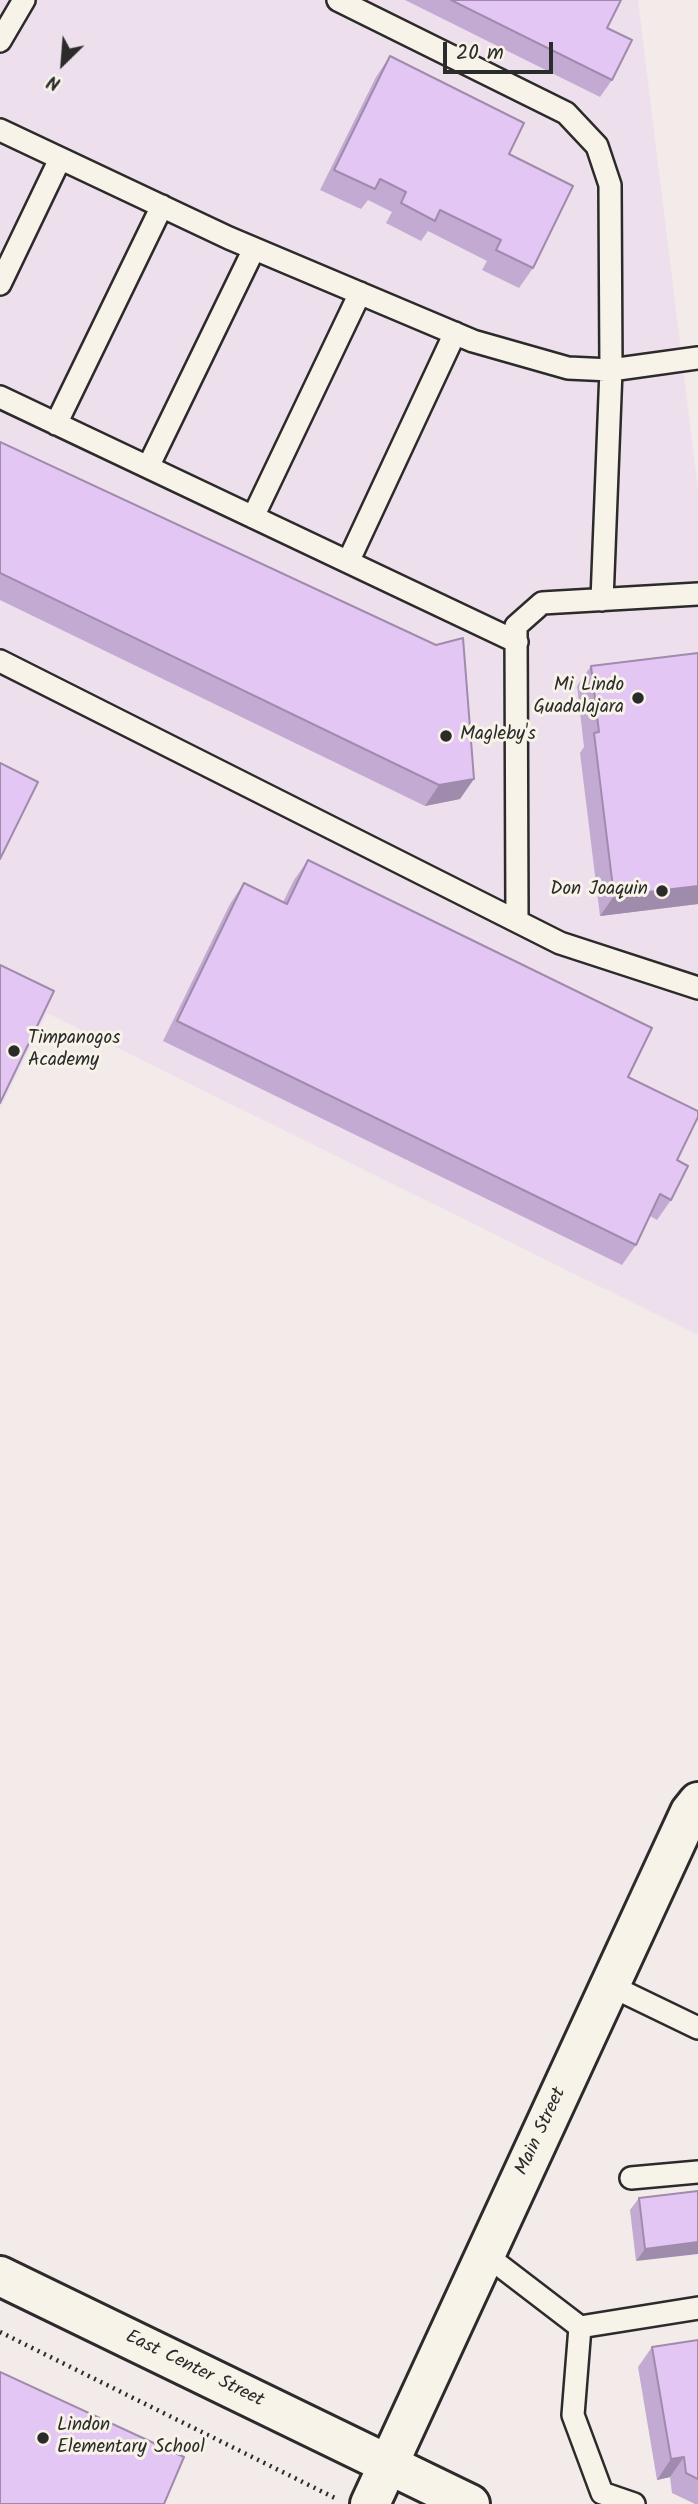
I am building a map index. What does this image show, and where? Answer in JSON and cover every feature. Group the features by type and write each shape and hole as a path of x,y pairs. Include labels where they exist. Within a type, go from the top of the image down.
{"street":[{"name":"Main Street","path":"354,2502 388,2463 690,1812 698,1802"},
{"name":"East Center Street","path":"0,2276 470,2504"}],"lane":[{"path":"0,41 24,0"},
{"path":"338,0 566,113 597,146 610,185 611,369 602,600"},
{"path":"0,130 254,249 455,333 568,368 611,369 698,358"},
{"path":"0,284 60,159"},
{"path":"56,424 162,206"},
{"path":"148,467 254,249"},
{"path":"253,517 360,293"},
{"path":"348,562 455,333"},
{"path":"0,397 517,642"},
{"path":"517,920 516,626 542,603 698,593"},
{"path":"0,661 560,943 698,988"},
{"path":"610,1985 698,2028"},
{"path":"631,2178 698,2172"},
{"path":"486,2255 580,2327 698,2308"},
{"path":"580,2327 573,2415 598,2499 634,2504"}],"path":[{"path":"0,2332 354,2502"}],"shaded area":[{"path":"0,0 638,0 698,490 698,1335 47,1013 0,1109"}],"building":[{"path":"451,0 621,0 607,28 632,40 612,80"},
{"path":"390,56 524,123 509,154 573,186 533,268 496,250 501,240 440,210 435,221 401,203 406,192 380,179 375,189 334,170"},
{"path":"0,442 436,645 463,638 474,779 439,785 0,573"},
{"path":"698,653 698,886 614,896 594,733 599,732 591,666"},
{"path":"0,763 38,782 0,859"},
{"path":"308,860 652,1028 628,1077 698,1111 698,1117 677,1160 688,1166 671,1200 660,1194 636,1245 177,1021 244,883 287,904"},
{"name":"Timpanogos Academy","path":"0,965 54,991 0,1103"},
{"path":"698,2191 698,2242 645,2249 639,2198"},
{"path":"698,2340 698,2479 686,2473 684,2457 671,2459 652,2347"},
{"name":"Lindon Elementary School","path":"0,2372 184,2457 164,2504 0,2504"}],"place":[{"name":"Mi Lindo Guadalajara","path":"638,698"},
{"name":"Magleby's","path":"446,736"},
{"name":"Don Joaquin","path":"662,891"},
{"name":"Timpanogos Academy","path":"14,1051"},
{"name":"Lindon Elementary School","path":"43,2438"}]}
